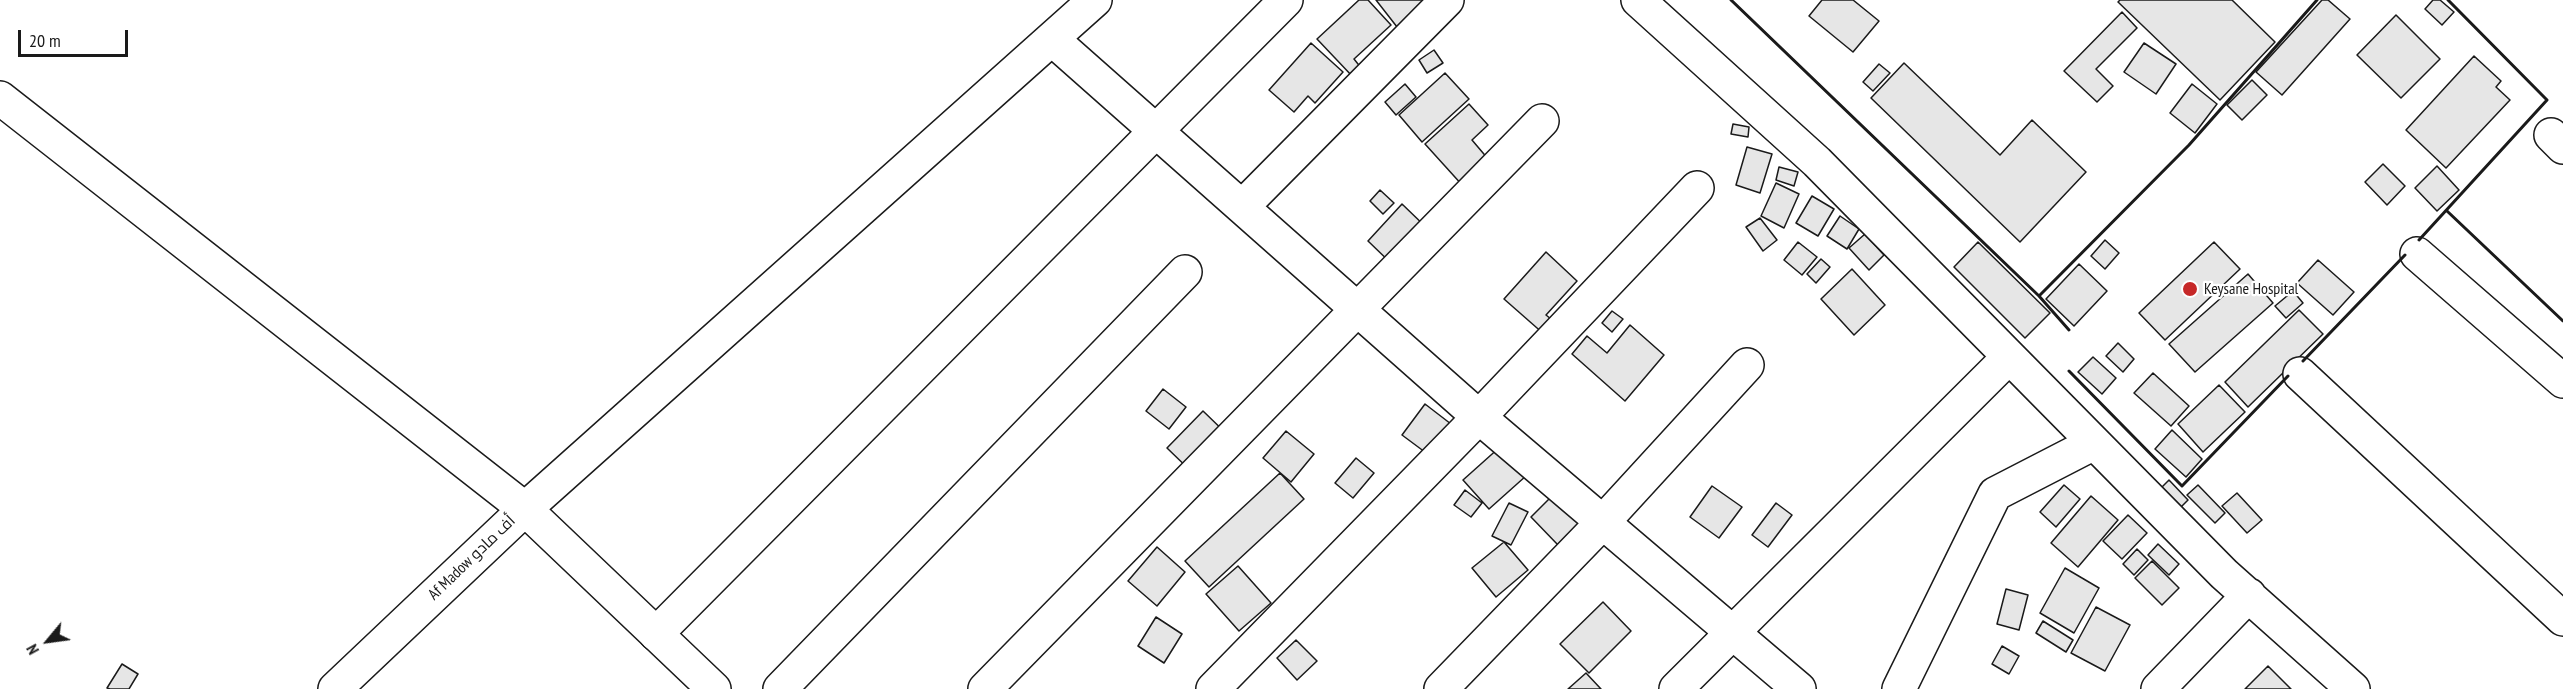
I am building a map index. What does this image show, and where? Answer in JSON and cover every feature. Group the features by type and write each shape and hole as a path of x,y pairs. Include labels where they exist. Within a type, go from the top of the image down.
{"street":[{"path":"0,98 525,509 1095,0"},
{"path":"656,634 1286,0"},
{"path":"1242,207 1447,0"},
{"path":"1638,0 1817,162 2248,596 2353,689"},
{"path":"1052,39 1479,417 1799,689"},
{"path":"985,689 1542,121"},
{"path":"1213,689 1479,417 1697,188"},
{"path":"2417,254 2563,381"},
{"path":"780,689 1185,272"},
{"path":"1676,689 2009,357"},
{"path":"1441,689 1603,522 1747,365"},
{"path":"2300,374 2563,620"},
{"path":"1899,689 1995,494 2094,443"},
{"name":"Af Madow أف مادو","path":"335,689 525,509 714,689"},
{"path":"2158,689 2248,596"}],"building":[{"path":"1359,0 1368,0 1391,25 1354,59 1362,69 1353,77 1317,39"},
{"path":"1376,0 1438,0 1408,41"},
{"path":"1822,0 1853,0 1879,21 1853,52 1809,16"},
{"path":"2120,0 2232,0 2275,42 2220,100 2118,2"},
{"path":"2322,0 2328,0 2350,19 2282,95 2256,72"},
{"path":"2433,0 2440,0 2454,12 2442,25 2425,9"},
{"path":"2122,12 2137,28 2096,69 2113,86 2097,102 2064,71"},
{"path":"2396,15 2440,59 2401,98 2357,55"},
{"path":"1311,43 1343,72 1315,103 1308,96 1294,112 1269,90"},
{"path":"2144,43 2176,64 2156,94 2124,72"},
{"path":"1434,50 1443,63 1427,73 1419,60"},
{"path":"2474,56 2501,81 2496,87 2510,100 2446,168 2406,130"},
{"path":"1904,63 2000,155 2032,120 2086,172 2020,242 1871,98"},
{"path":"1879,64 1890,73 1873,91 1863,82"},
{"path":"1445,73 1469,99 1422,142 1399,115"},
{"path":"2252,80 2267,95 2242,120 2227,105"},
{"path":"1405,84 1416,97 1396,115 1385,102"},
{"path":"2192,84 2217,104 2195,133 2170,113"},
{"path":"1469,104 1488,125 1472,140 1500,173 1473,197 1425,144"},
{"path":"1733,124 1749,127 1748,137 1731,134"},
{"path":"1747,147 1772,154 1760,193 1736,185"},
{"path":"2383,164 2405,186 2387,205 2365,182"},
{"path":"2437,166 2459,190 2437,211 2415,188"},
{"path":"1779,167 1798,172 1794,186 1776,180"},
{"path":"1776,183 1799,194 1784,228 1761,216"},
{"path":"1380,190 1394,203 1383,214 1370,201"},
{"path":"1812,196 1834,209 1818,236 1796,223"},
{"path":"1402,204 1430,231 1396,268 1368,241"},
{"path":"1840,216 1859,229 1847,249 1827,236"},
{"path":"1760,218 1777,240 1763,251 1746,227"},
{"path":"1865,234 1884,255 1869,270 1849,248"},
{"path":"2105,240 2119,253 2105,269 2091,256"},
{"path":"1798,242 1817,257 1802,275 1784,260"},
{"path":"1978,242 2050,313 2025,338 1954,267"},
{"path":"2214,242 2240,269 2165,340 2139,313"},
{"path":"1546,252 1577,281 1546,315 1556,323 1545,335 1504,299"},
{"path":"1821,259 1830,267 1816,283 1807,274"},
{"path":"2318,260 2354,292 2333,315 2297,283"},
{"path":"2079,264 2107,291 2074,326 2046,299"},
{"path":"1852,269 1885,305 1854,335 1821,299"},
{"path":"2248,274 2273,303 2195,372 2169,344"},
{"path":"2293,291 2303,303 2286,318 2275,306"},
{"path":"2299,310 2323,334 2248,407 2225,382"},
{"path":"1612,311 1623,319 1612,332 1602,323"},
{"path":"1630,325 1664,355 1625,401 1572,354 1587,336 1607,353"},
{"path":"2118,343 2134,359 2123,372 2106,356"},
{"path":"2093,357 2116,378 2102,394 2078,372"},
{"path":"2153,373 2189,406 2171,426 2134,393"},
{"path":"2219,385 2245,412 2203,452 2178,424"},
{"path":"1163,389 1186,407 1169,429 1146,411"},
{"path":"1425,404 1464,434 1441,464 1402,435"},
{"path":"1203,411 1233,440 1197,477 1167,448"},
{"path":"2172,430 2202,459 2186,477 2155,449"},
{"path":"1286,431 1314,454 1291,482 1263,458"},
{"path":"1510,438 1536,467 1489,509 1463,480"},
{"path":"1356,458 1374,473 1353,498 1335,483"},
{"path":"1280,473 1304,499 1209,587 1185,561"},
{"path":"2169,480 2188,500 2179,509 2159,490"},
{"path":"2064,485 2080,499 2056,527 2040,512"},
{"path":"2198,485 2225,513 2215,523 2187,495"},
{"path":"1712,486 1742,507 1719,538 1690,517"},
{"path":"1561,487 1588,513 1558,545 1531,517"},
{"path":"1465,490 1482,503 1471,517 1454,505"},
{"path":"2237,493 2262,520 2247,533 2222,506"},
{"path":"2091,496 2118,520 2078,567 2051,543"},
{"path":"1509,503 1528,512 1511,545 1492,536"},
{"path":"1776,503 1792,515 1768,547 1752,535"},
{"path":"2128,515 2147,533 2122,559 2103,541"},
{"path":"1504,542 1528,570 1496,597 1472,568"},
{"path":"2158,544 2179,564 2169,575 2148,555"},
{"path":"1157,547 1185,572 1157,606 1128,581"},
{"path":"2137,549 2148,560 2134,575 2123,564"},
{"path":"2152,561 2179,588 2162,605 2135,578"},
{"path":"1238,566 1271,603 1239,631 1206,594"},
{"path":"2065,568 2099,588 2074,633 2040,613"},
{"path":"2006,589 2028,595 2019,630 1997,624"},
{"path":"1603,602 1631,631 1589,673 1560,644"},
{"path":"2096,607 2130,625 2105,671 2071,653"},
{"path":"1156,617 1182,634 1164,663 1138,646"},
{"path":"2043,621 2073,640 2066,652 2036,633"},
{"path":"1296,640 1317,661 1297,680 1277,658"},
{"path":"2002,646 2019,656 2009,674 1992,664"},
{"path":"122,664 138,674 129,689 107,688"},
{"path":"2268,666 2291,689 2245,689"},
{"path":"1586,673 1601,689 1568,689"}],"wall":[{"path":"1731,0 2039,296 2069,330"},
{"path":"2039,296 2189,145 2317,0"},
{"path":"2419,240 2547,100 2448,0"},
{"path":"2447,211 2563,321"},
{"path":"2303,361 2405,255"},
{"path":"2069,371 2182,486 2288,376"}],"place":[{"name":"Keysane Hospital","path":"2190,289"}]}
